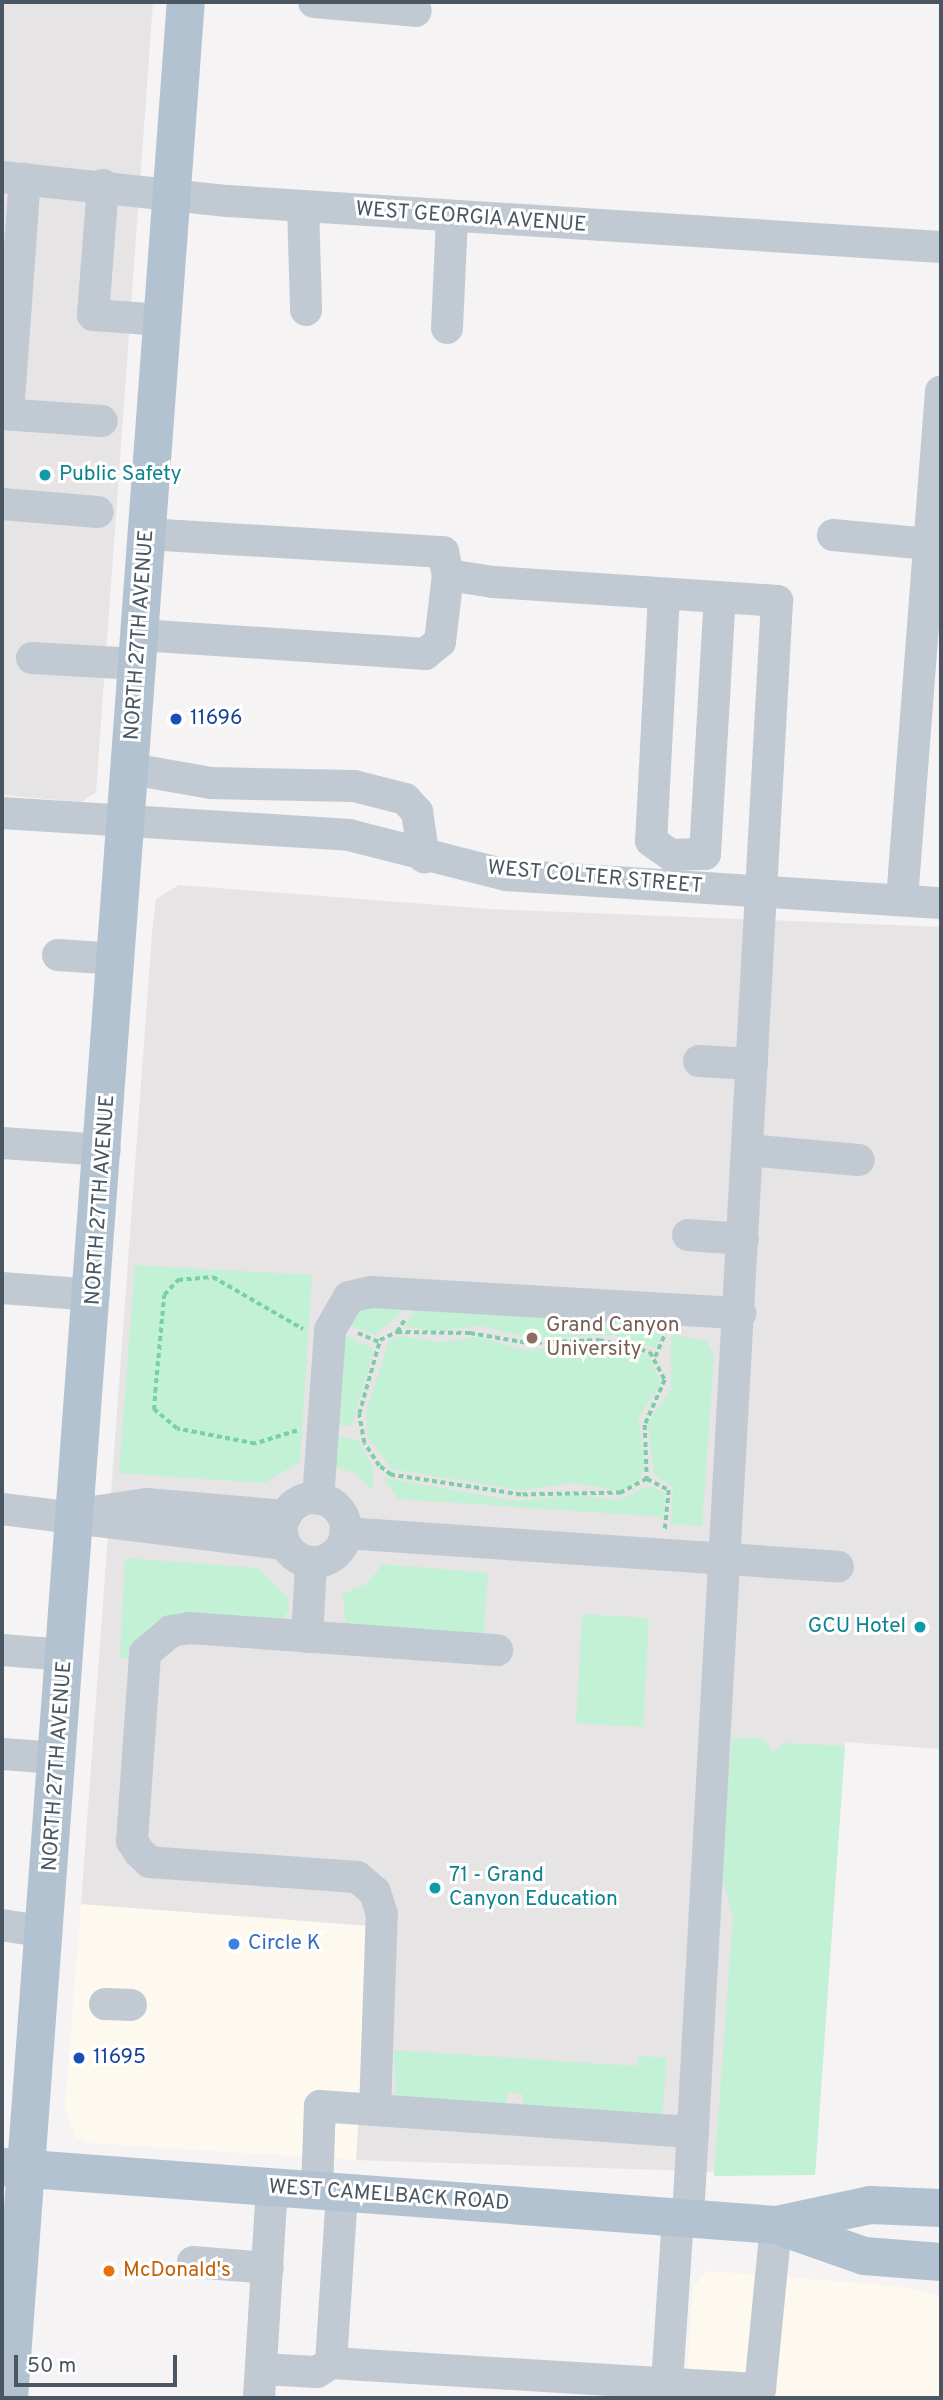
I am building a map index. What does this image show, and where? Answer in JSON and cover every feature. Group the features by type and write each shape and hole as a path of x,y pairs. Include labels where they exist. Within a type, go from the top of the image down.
{"main road":[{"name":"NORTH 27TH AVENUE","path":"9,2398 15,2168 46,1932 105,1150 126,821 186,2"},
{"name":"WEST CAMELBACK ROAD","path":"15,2168 776,2225 864,2256 941,2262"},
{"name":"WEST CAMELBACK ROAD","path":"776,2225 870,2205 941,2208"}],"street":[{"path":"314,2 416,10"},
{"name":"WEST GEORGIA AVENUE","path":"13,178 103,184 303,206 941,247"},
{"path":"13,178 5,414 102,421"},
{"path":"103,184 93,315 163,320"},
{"path":"303,206 306,310"},
{"path":"447,328 452,216"},
{"path":"902,900 941,391"},
{"path":"2,504 98,512"},
{"path":"32,658 139,650 425,654 440,642 448,575 443,552 147,534"},
{"path":"834,536 929,544"},
{"path":"448,575 664,595 777,601 740,1314 693,2132 667,2390"},
{"path":"664,595 651,841 671,855 705,854 720,597"},
{"path":"131,769 211,783 354,786 405,799 417,812 424,857"},
{"name":"WEST COLTER STREET","path":"2,813 349,835 424,857 506,875 941,903"},
{"path":"58,955 117,958"},
{"path":"699,1061 751,1063"},
{"path":"2,1143 105,1150"},
{"path":"747,1150 859,1160"},
{"path":"688,1235 743,1238"},
{"path":"2,1287 94,1294"},
{"path":"318,1499 330,1330 349,1297 371,1292 740,1314"},
{"path":"285,1530 299,1502 318,1499 341,1514 345,1533 337,1552 311,1562"},
{"path":"2,1509 77,1514 146,1504 285,1530 311,1562 307,1636"},
{"path":"345,1533 838,1567"},
{"path":"374,2110 382,1914 375,1892 357,1877 150,1862 132,1841 145,1654 170,1631 189,1628 497,1650"},
{"path":"2,1650 66,1655"},
{"path":"2,1754 58,1758"},
{"path":"2,1925 46,1932"},
{"path":"321,2378 329,2191 320,2106 693,2132"},
{"path":"272,2187 260,2384 321,2378 667,2390 760,2389 776,2225"},
{"path":"193,2262 268,2268"}],"path":[{"path":"305,1431 255,1444 177,1429 154,1410 164,1295 178,1280 213,1277 257,1306 313,1330"},
{"path":"647,1479 645,1425 666,1380 655,1357 666,1326"},
{"path":"343,1329 380,1342"},
{"path":"647,1479 621,1493 521,1495 391,1475 359,1430 360,1400 380,1342 397,1332 542,1343 600,1340 655,1357"},
{"path":"647,1479 669,1490 665,1541"}],"shaded area":[{"path":"2,2 153,2 96,792 81,802 2,795"},
{"name":"Grand Canyon University","path":"179,885 490,909 941,927 941,1749 845,1742 815,2175 356,2160 371,1926 81,1904 152,933 156,899"},
{"path":"81,1904 372,1926 356,2160 89,2143 76,2137 65,2109"},
{"path":"708,2271 896,2286 941,2296 941,2398 686,2398 693,2287"}],"green space":[{"path":"135,1265 312,1275 300,1462 264,1483 119,1473"},
{"path":"364,1307 406,1308 375,1335 345,1324"},
{"path":"417,1308 661,1325 660,1338 656,1348 615,1335 533,1339 480,1326 434,1331 405,1326"},
{"path":"342,1334 374,1349 352,1425 335,1425"},
{"path":"671,1334 706,1341 714,1355 702,1526 671,1524 673,1487 654,1475 648,1423 671,1388"},
{"path":"400,1336 439,1342 478,1337 524,1350 595,1344 648,1355 661,1383 638,1419 645,1460 641,1478 622,1491 575,1483 521,1490 391,1469 367,1435 366,1412 389,1341"},
{"path":"334,1436 358,1440 373,1467 373,1491 353,1472 332,1467"},
{"path":"383,1478 517,1501 575,1495 617,1500 650,1486 665,1493 663,1517 398,1499"},
{"path":"125,1558 258,1568 288,1598 289,1610 282,1620 176,1620 137,1658 120,1658"},
{"path":"383,1564 488,1573 483,1640 347,1631 342,1594 366,1584"},
{"path":"582,1614 649,1618 643,1727 576,1723"},
{"path":"732,1738 764,1739 772,1752 785,1743 845,1746 815,2175 714,2176 733,1917 719,1865"},
{"path":"394,2050 637,2066 639,2056 667,2058 662,2118 523,2109 523,2094 507,2093 506,2104 396,2095"}],"place":[{"name":"Public Safety","path":"45,475"},
{"name":"11696","path":"176,719"},
{"name":"Grand Canyon University","path":"532,1338"},
{"name":"GCU Hotel","path":"920,1627"},
{"name":"71 - Grand Canyon Education","path":"435,1888"},
{"name":"Circle K","path":"234,1944"},
{"name":"11695","path":"79,2058"},
{"name":"McDonald's","path":"109,2271"}]}
